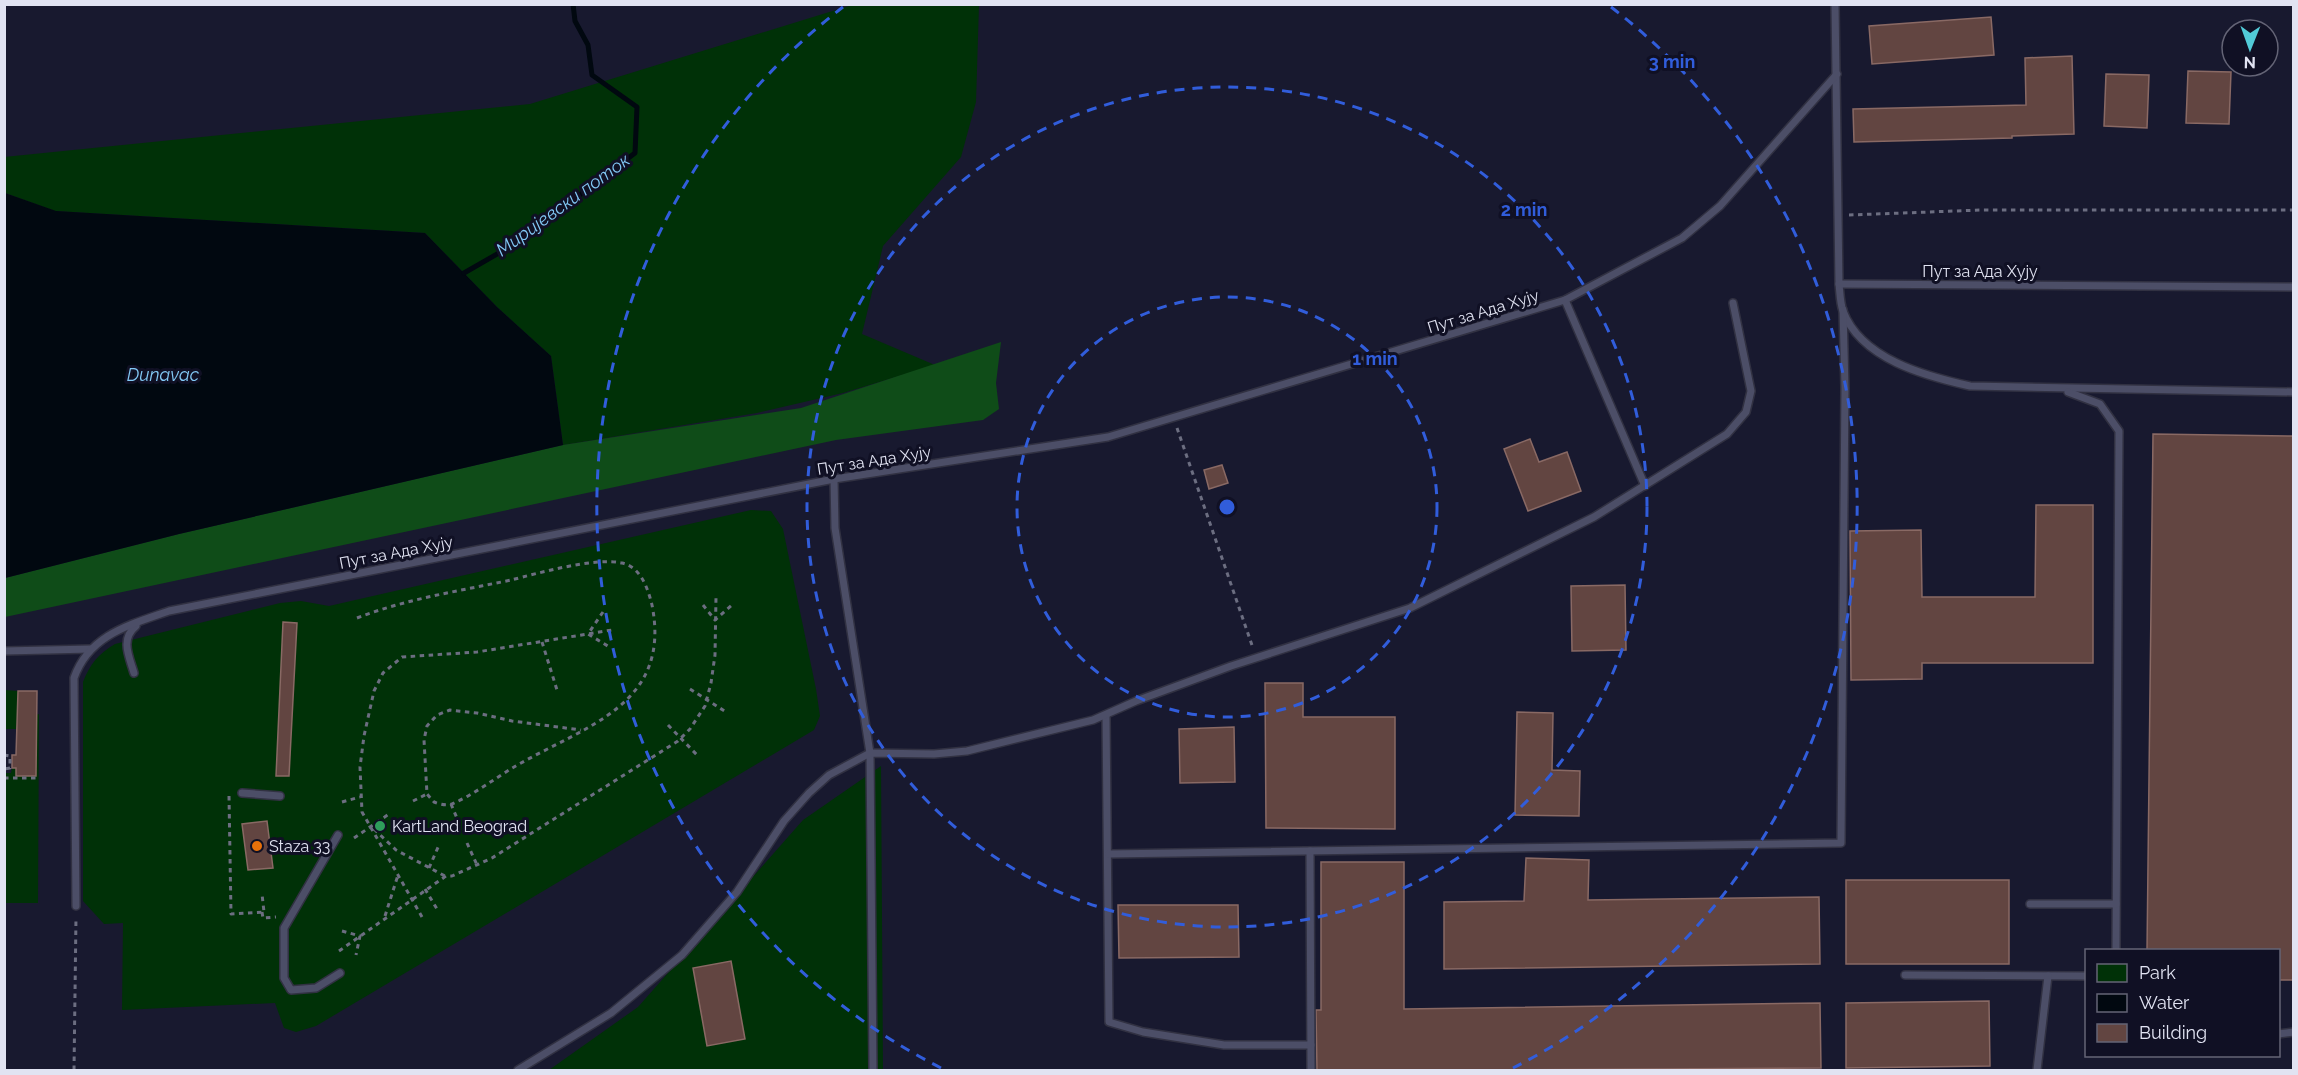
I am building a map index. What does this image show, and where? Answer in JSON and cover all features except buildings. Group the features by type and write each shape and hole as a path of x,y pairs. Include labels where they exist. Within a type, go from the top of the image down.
{"lane":[{"path":"1109,854 1841,843 1845,388 1843,310 1839,284 1835,4"},
{"name":"Пут за Ада Хују","path":"76,906 74,678 80,661 104,638 169,611 834,479 1108,437 1565,300 1690,232 1720,206 1837,74"},
{"name":"Пут за Ада Хују","path":"1839,284 2294,287"},
{"path":"1565,300 1645,486"},
{"path":"518,1071 611,1013 682,955 737,892 784,821 809,793 829,775 870,753 934,754 967,751 1093,720 1136,701 1256,658 1410,608 1594,517 1645,486 1727,434 1746,412 1751,391 1733,303"},
{"path":"1843,310 1864,341 1926,376 1970,386 2062,390 2294,392"},
{"path":"2062,390 2100,404 2119,431 2115,949"},
{"path":"834,479 835,528 870,753 873,1071"},
{"path":"134,673 126,645 130,631 143,620"},
{"path":"4,651 91,649"},
{"path":"1106,715 1109,1022 1143,1032 1224,1045 1311,1045"},
{"path":"242,793 280,796"},
{"path":"338,835 284,928 284,978 291,990 316,988 339,973"},
{"path":"1310,851 1311,1071"},
{"path":"2030,904 2116,904"},
{"path":"1905,975 2085,976"},
{"path":"2037,1071 2048,976"}],"path":[{"path":"1839,215 1982,210 2294,210"},
{"path":"1173,417 1256,658"},
{"path":"357,618 383,608 544,572 603,562 625,563 647,583 654,615 654,654 643,682 617,710 451,804 434,802 427,794 424,740 427,726 437,715 450,710 581,730"},
{"path":"370,825 396,850 446,876 452,876 477,865 681,739 690,729 706,700 715,655 716,597"},
{"path":"715,620 733,604"},
{"path":"703,605 715,620"},
{"path":"588,634 603,612"},
{"path":"422,917 362,813 360,768 364,736 374,691 383,673 402,657 477,652 612,630"},
{"path":"588,634 611,648"},
{"path":"542,642 557,690"},
{"path":"690,688 726,712"},
{"path":"668,725 699,757"},
{"path":"4,755 10,756 11,762 10,768 4,769"},
{"path":"4,778 39,778"},
{"path":"229,794 231,914 264,912 262,894"},
{"path":"413,801 427,794"},
{"path":"342,802 360,797"},
{"path":"451,804 459,823"},
{"path":"354,838 389,814"},
{"path":"467,843 477,865"},
{"path":"429,868 439,845"},
{"path":"384,918 398,875"},
{"path":"339,951 446,876"},
{"path":"425,889 437,909"},
{"path":"74,1071 76,906"},
{"path":"342,931 360,936"},
{"path":"356,955 360,936"}],"green space":[{"path":"852,5 979,5 976,102 961,157 883,246 862,334 935,365 843,393 757,413 563,445 551,356 497,307 425,233 55,211 5,193 4,157 530,104"},
{"path":"1001,342 996,383 999,409 983,420 836,440 5,617 5,578 179,534 563,445 801,408"},
{"name":"KartLand Beograd","path":"751,510 771,511 783,529 816,689 820,716 814,730 316,1026 296,1032 284,1028 275,1003 122,1010 123,923 104,924 83,901 83,682 92,665 104,652 115,644 280,603 301,601 329,606"},
{"path":"5,690 18,691 17,729 5,729"},
{"path":"39,714 38,903 5,903 5,773 11,773 12,768 16,768 17,776 36,776 36,715"},
{"path":"881,766 883,1070 549,1070 638,1007 803,820"}],"water":[{"name":"Dunavac","path":"5,193 56,211 425,233 497,307 551,356 563,445 179,534 5,578"}],"waterway":[{"name":"Миријевски поток","path":"464,273 518,242 635,153 637,107 592,75 588,45 575,21 573,4"}],"place":[{"name":"KartLand Beograd","path":"380,826"},
{"name":"Staza 33","path":"257,846"}]}
